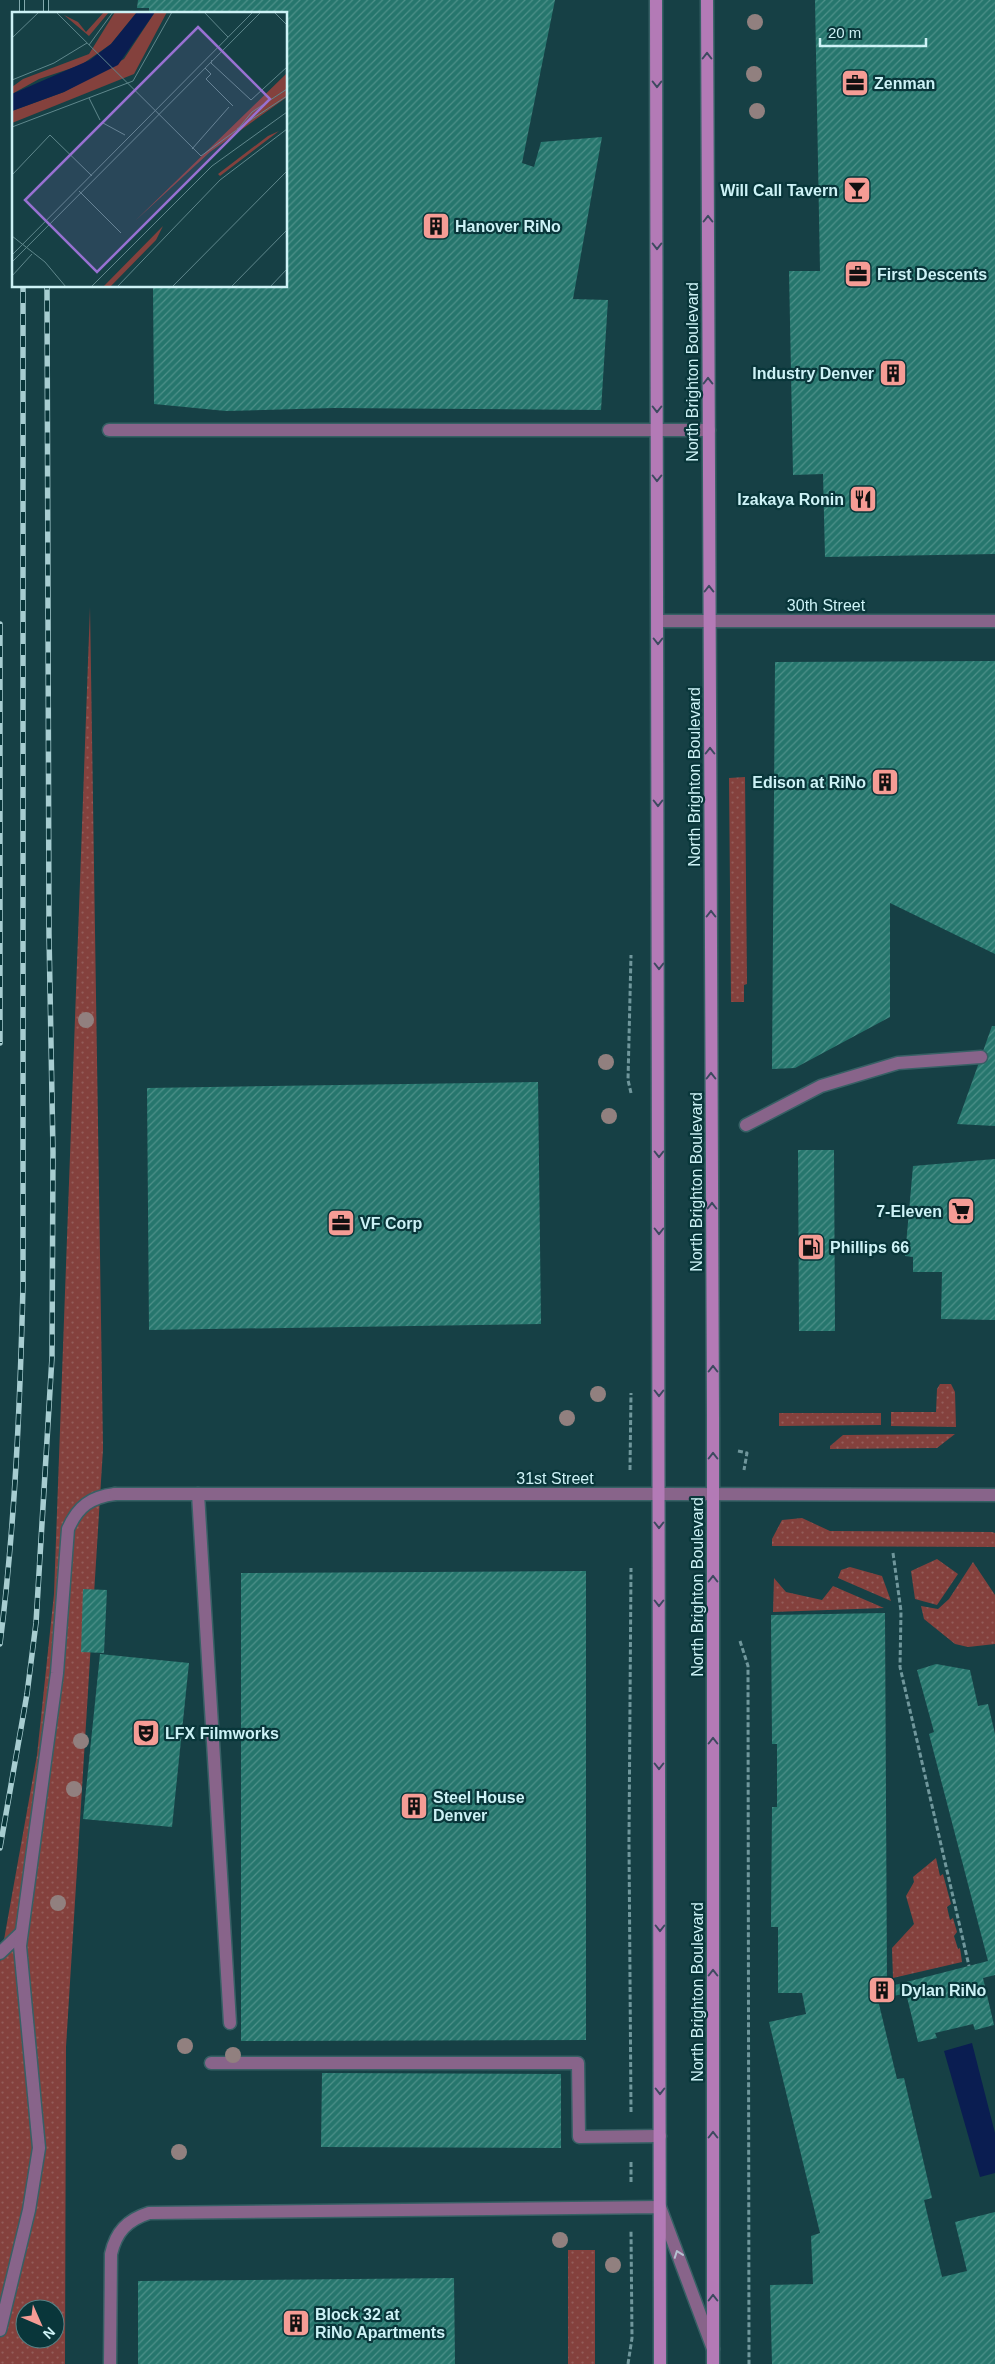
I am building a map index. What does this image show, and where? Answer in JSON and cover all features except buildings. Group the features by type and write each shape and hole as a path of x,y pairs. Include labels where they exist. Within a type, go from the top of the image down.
{"main road":[{"path":"656,0 660,2364"},
{"name":"North Brighton Boulevard","path":"707,0 713,1495 713,2364"}],"street":[{"path":"109,430 709,430"},
{"name":"30th Street","path":"658,621 995,621"},
{"path":"746,1125 821,1086 898,1063 981,1056"},
{"name":"31st Street","path":"0,2330 29,2210 39,2148 20,1946 57,1674 68,1528 74,1514 85,1503 100,1496 115,1494 995,1495"},
{"path":"198,1494 230,2024"},
{"path":"0,1953 21,1933"},
{"path":"211,2063 578,2062 579,2137 660,2136"},
{"path":"110,2364 111,2254 114,2241 126,2224 149,2213 660,2207 713,2349"}],"path":[{"path":"628,1023 629,982"},
{"path":"630,1414 631,1394"},
{"path":"893,1553 901,1611 900,1667 969,1966"},
{"path":"631,1564 629,1832 631,2100"},
{"path":"737,1636 748,1666 749,2364"},
{"path":"628,2364 632,2338 631,2232"}],"shaded area":[{"path":"90,607 103,1449 66,2047 65,2364 0,2364 0,1962 37,1755 54,1594"},
{"path":"745,777 747,984 744,985 744,1002 731,1002 729,778"},
{"path":"940,1384 951,1384 955,1392 956,1427 891,1426 891,1412 936,1412 937,1389"},
{"path":"779,1413 881,1413 881,1425 779,1426"},
{"path":"955,1434 937,1448 830,1449 830,1446 843,1435"},
{"path":"802,1518 830,1531 992,1532 995,1533 995,1547 772,1546 772,1539 782,1520"},
{"path":"937,1559 958,1574 937,1605 915,1599 911,1571"},
{"path":"973,1562 995,1595 995,1644 968,1647 955,1644 924,1619 921,1606 938,1609 949,1599"},
{"path":"850,1567 882,1576 891,1601 838,1578 841,1570"},
{"path":"774,1578 786,1592 822,1600 833,1586 884,1608 773,1612"},
{"path":"936,1858 940,1876 943,1874 951,1904 947,1907 950,1920 953,1918 957,1932 954,1936 958,1949 960,1948 962,1962 893,1978 892,1948 914,1924 906,1896 914,1882 913,1877"},
{"path":"568,2250 595,2250 595,2364 568,2364"}],"water":[{"path":"972,2043 995,2133 995,2173 980,2177 944,2051"}],"railway":[{"path":"22,0 22,12"},
{"path":"46,0 46,12"},
{"path":"0,1644 10,1555 16,1465 23,1286 23,288"},
{"path":"0,1848 27,1694 36,1623 52,1357 53,1152 49,934 47,288"},
{"path":"0,624 0,1043"}],"place":[{"name":"Zenman","path":"855,83"},
{"name":"Will Call Tavern","path":"857,190"},
{"name":"Hanover RiNo","path":"436,226"},
{"name":"First Descents","path":"858,274"},
{"name":"Industry Denver","path":"893,373"},
{"name":"Izakaya Ronin","path":"863,499"},
{"name":"Edison at RiNo","path":"885,782"},
{"name":"7-Eleven","path":"961,1211"},
{"name":"VF Corp","path":"341,1223"},
{"name":"Phillips 66","path":"811,1247"},
{"name":"LFX Filmworks","path":"146,1733"},
{"name":"Steel House Denver","path":"414,1806"},
{"name":"Dylan RiNo","path":"882,1990"},
{"name":"Block 32 at RiNo Apartments","path":"296,2323"}]}
